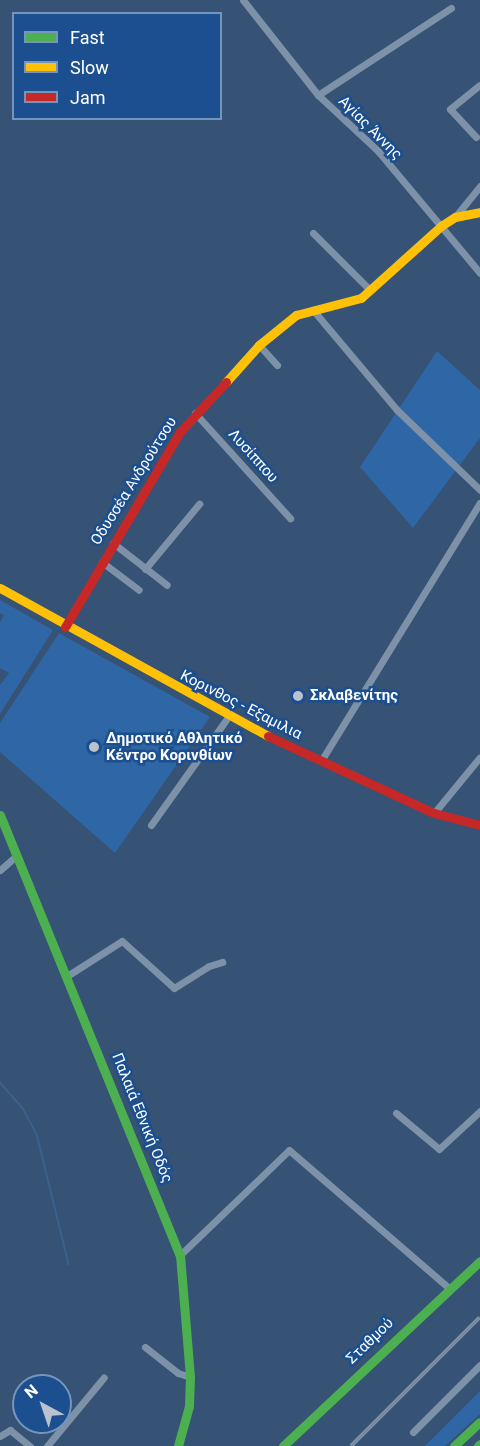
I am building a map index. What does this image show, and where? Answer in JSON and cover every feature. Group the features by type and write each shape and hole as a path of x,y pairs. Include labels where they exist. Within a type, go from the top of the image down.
{"main road":[{"name":"Οδυσσέα Ανδρούτσου","path":"64,627 152,476 195,413 259,345 284,323 314,310 360,298 441,226 455,217 480,212"},
{"name":"Κορινθος - Εξαμιλια","path":"0,588 64,627 228,717 435,813 480,825"},
{"name":"Παλαιά Εθνική Οδός","path":"0,815 180,1255 189,1316 190,1377 189,1406 178,1446"},
{"name":"Σταθμού","path":"283,1446 480,1261"},
{"path":"454,1446 480,1422"}],"street":[{"name":"Αγίας Άννης","path":"243,0 318,95 378,152 480,273"},
{"path":"318,95 451,8"},
{"path":"476,137 450,109 480,86"},
{"path":"455,217 480,186"},
{"path":"313,233 370,290"},
{"path":"314,310 397,410 480,490"},
{"path":"259,345 277,365"},
{"name":"Λυσίππου","path":"195,413 290,518"},
{"path":"321,761 480,502"},
{"path":"145,568 199,504"},
{"path":"113,543 167,585"},
{"path":"102,562 139,590"},
{"path":"151,825 228,717"},
{"path":"435,813 480,757"},
{"path":"0,870 16,856"},
{"path":"67,976 122,941 174,988 209,966 222,962"},
{"path":"396,1113 440,1149 480,1111"},
{"path":"180,1255 289,1150 449,1288"},
{"path":"145,1347 178,1372 190,1377"},
{"path":"413,1432 480,1365"},
{"path":"47,1446 104,1377"},
{"path":"0,1436 10,1430 30,1446"}],"shaded area":[{"path":"437,351 480,390 480,438 413,528 360,467"},
{"path":"0,600 53,630 0,714 0,685 9,673 0,668 0,622 4,615 0,613"},
{"name":"Δημοτικό Αθλητικό Κέντρο Κορινθίων","path":"59,633 210,717 115,853 0,752 0,723"},
{"path":"480,1391 480,1414 445,1446 425,1446"}],"waterway":[{"path":"0,1082 24,1110 37,1134 69,1264"}],"railway":[{"path":"351,1446 480,1317"}],"traffic: fast":[{"path":"0,815 180,1255 190,1377 189,1406 178,1446"},
{"path":"283,1446 480,1261"},
{"path":"454,1446 480,1422"}],"traffic: slow":[{"path":"226,382 259,345 296,315 361,298 441,226 455,217 480,212"},
{"path":"0,588 268,736"}],"traffic: jam":[{"path":"65,627 180,432 226,382"},
{"path":"268,736 434,813 480,825"}],"place":[{"name":"Σκλαβενίτης","path":"298,696"},
{"name":"Δημοτικό Αθλητικό Κέντρο Κορινθίων","path":"94,747"}]}
